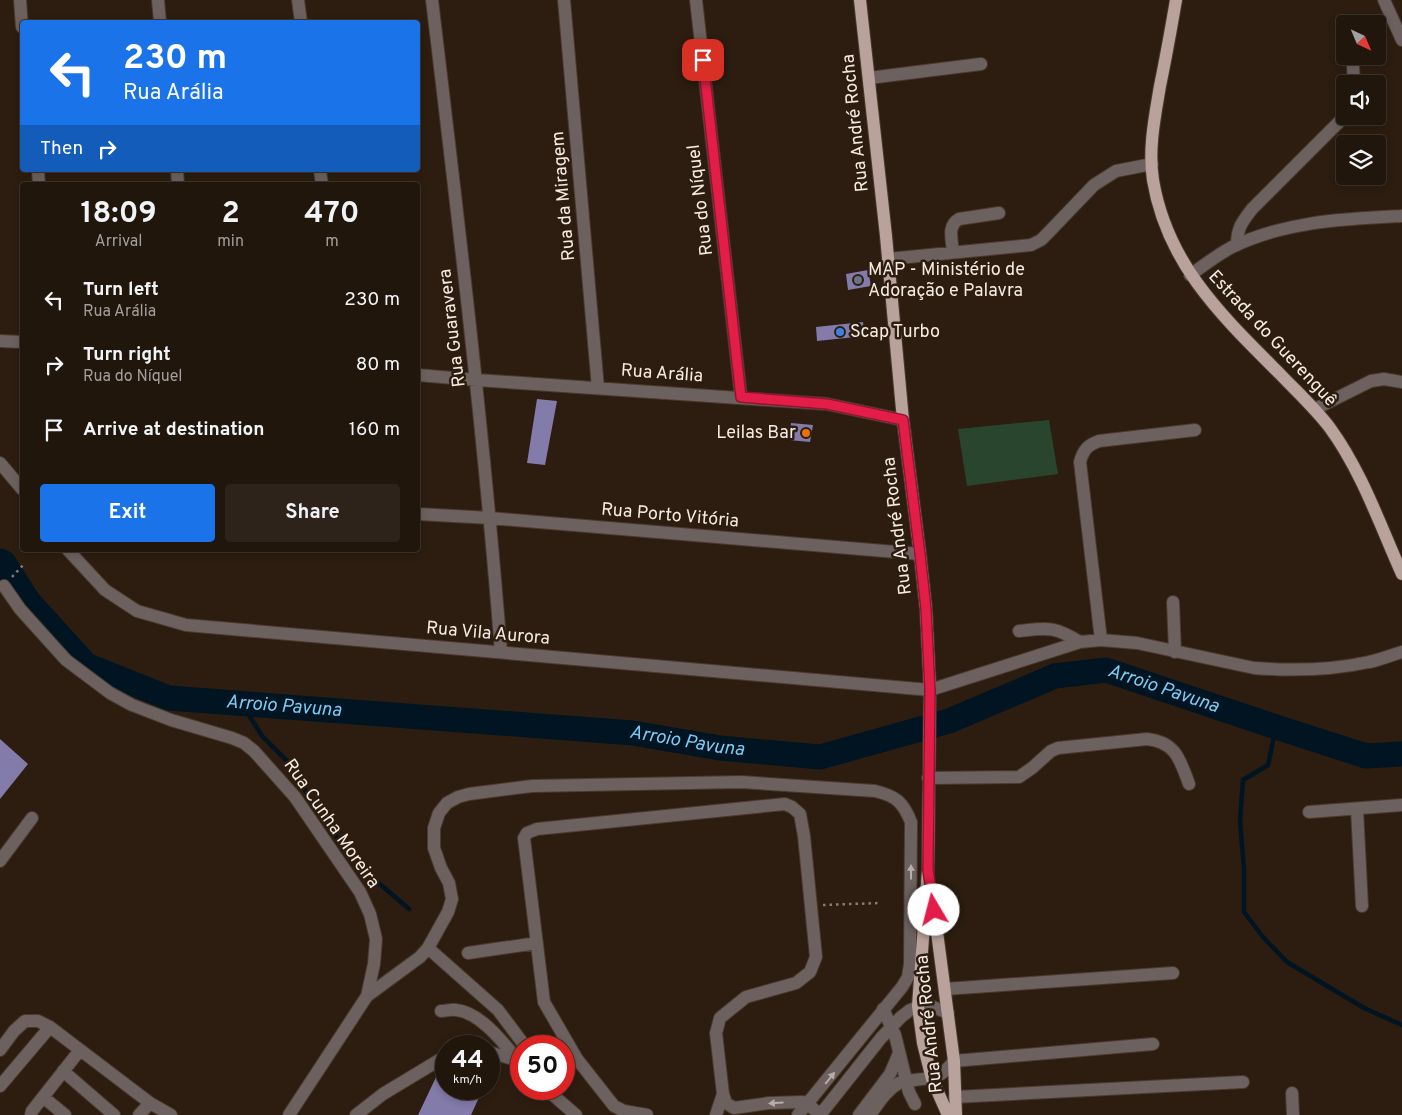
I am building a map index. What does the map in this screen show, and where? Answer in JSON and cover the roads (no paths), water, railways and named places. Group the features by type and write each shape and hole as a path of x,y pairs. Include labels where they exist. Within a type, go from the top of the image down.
{"main road":[{"name":"Rua André Rocha","path":"860,0 903,420 926,609 930,693 928,870 918,1006 923,1043 932,1079 948,1115"},
{"name":"Estrada do Guerenguê","path":"1176,0 1152,137 1154,186 1166,227 1190,275 1213,304 1315,410 1342,446 1373,508 1402,574"},
{"name":"Rua André Rocha","path":"928,870 954,1061 956,1115"}],"street":[{"path":"20,0 21,20"},
{"path":"158,0 160,20"},
{"path":"298,0 301,20"},
{"name":"Rua Guaravera","path":"432,0 477,380 501,652"},
{"name":"Rua da Miragem","path":"564,0 598,388"},
{"name":"Rua do Níquel","path":"696,0 741,397"},
{"path":"1384,0 1402,40"},
{"path":"869,78 981,64"},
{"path":"1353,66 1354,75"},
{"path":"1237,245 1237,233 1241,222 1252,208 1336,125"},
{"path":"888,260 1031,244 1041,240 1094,185 1116,171 1152,164"},
{"path":"953,252 951,228 954,222 959,219 1000,213"},
{"path":"1190,275 1237,245 1278,230 1312,222 1402,216"},
{"path":"0,340 20,342"},
{"name":"Rua Arália","path":"420,375 827,404 903,420"},
{"path":"1315,410 1371,381 1384,379 1402,382"},
{"path":"1101,640 1080,462 1081,455 1090,444 1099,441 1195,430"},
{"path":"0,463 20,487"},
{"name":"Rua Porto Vitória","path":"420,514 490,518 920,554"},
{"name":"Rua Vila Aurora","path":"70,552 105,590 137,611 186,625 501,652 930,693"},
{"name":"Rua Cunha Moreira","path":"4,586 20,610 66,660 103,688 132,705 171,720 244,743 267,764 295,797 360,892 370,914 376,940 374,964 367,996 289,1115"},
{"path":"1173,602 1175,652"},
{"path":"1019,631 1059,630 1080,642"},
{"path":"930,693 1080,642 1101,640 1137,643 1271,670 1313,669 1369,662 1402,652"},
{"path":"928,778 1019,777 1051,751 1058,748 1147,739 1159,740 1172,748 1179,757 1189,784"},
{"path":"367,996 411,965 428,948 448,912 452,899 449,883 434,848 434,828 439,813 447,803 458,797 532,786 731,782 875,790 888,794 906,808 911,822 910,964 908,977 798,1115"},
{"path":"648,1115 624,1111 614,1106 577,1059 544,1002 524,838 527,833 537,829 785,804 800,814 806,849 816,957 810,972 796,983 746,997 720,1018 716,1033 723,1094 726,1103 734,1108 770,1103 803,1102 820,1115 901,1017 918,1006 932,1006 948,1014"},
{"path":"1309,812 1402,805"},
{"path":"1357,809 1362,906"},
{"path":"0,860 32,818"},
{"path":"468,953 537,943"},
{"path":"428,948 498,1010 517,1035"},
{"path":"945,989 1173,973"},
{"path":"888,1004 901,1017"},
{"path":"888,1004 891,1028 897,1043 909,1096"},
{"path":"441,1012 454,1009 464,1011 482,1022 510,1051"},
{"path":"0,1050 14,1031 25,1021 38,1021 50,1027 150,1103 171,1115"},
{"path":"0,1086 50,1027"},
{"path":"909,1096 946,1071 954,1061 1152,1044"},
{"path":"31,1115 32,1111 80,1050"},
{"path":"858,1115 890,1074 899,1053"},
{"path":"356,1115 383,1094 435,1063"},
{"path":"63,1071 114,1115"},
{"path":"870,1115 891,1089 901,1082 909,1096"},
{"path":"955,1097 1242,1082"},
{"path":"716,1115 723,1094"},
{"path":"1292,1094 1293,1115"},
{"path":"43,1097 65,1115"},
{"path":"559,1100 576,1115"},
{"path":"139,1115 150,1103"}],"waterway":[{"name":"Arroio Pavuna","path":"0,561 4,563 28,601 86,665 169,698 633,733 720,748 820,757 949,721 1055,676 1106,670 1366,756 1402,754"},
{"path":"242,704 262,736 292,766 315,808 348,852 367,873 409,909"},
{"path":"1276,727 1268,765 1243,780 1240,821 1244,868 1244,912 1263,937 1287,962 1364,1008 1402,1025"}],"place":[{"name":"MAP - Ministério de Adoração e Palavra","path":"858,280"},
{"name":"Scap Turbo","path":"840,332"},
{"name":"Leilas Bar","path":"806,433"}]}
